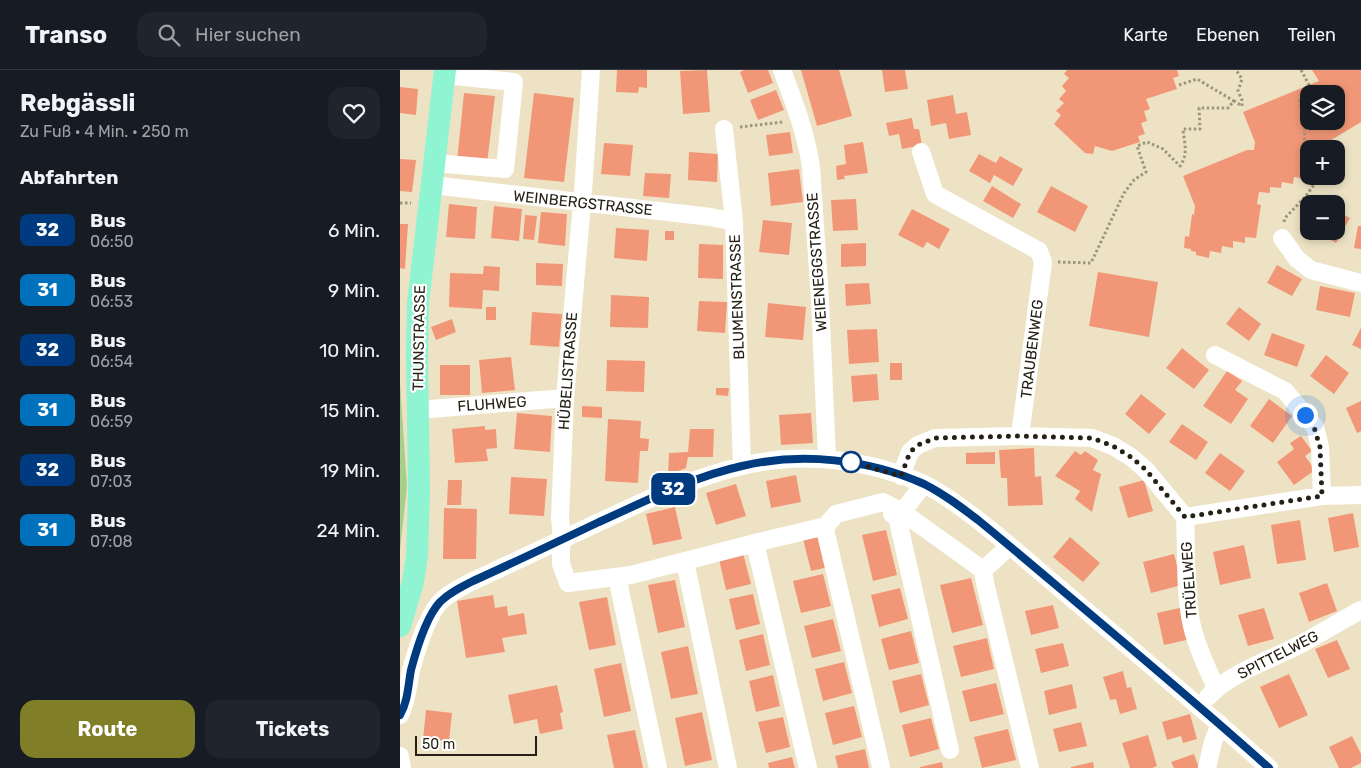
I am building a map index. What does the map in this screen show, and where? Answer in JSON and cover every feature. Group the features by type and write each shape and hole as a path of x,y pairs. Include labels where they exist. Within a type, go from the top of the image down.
{"main road":[{"name":"THUNSTRASSE","path":"402,616 406,579 418,538 418,303 445,72"}],"street":[{"name":"HÜBELISTRASSE","path":"591,70 565,398 560,518 562,539 561,564 568,583 624,576"},
{"name":"WEIENEGGSTRASSE","path":"782,70 801,120 811,167 820,300 827,458"},
{"path":"434,163 505,169 514,82 445,72"},
{"name":"BLUMENSTRASSE","path":"724,128 734,222 742,466"},
{"path":"922,152 936,194 1039,251 1043,262"},
{"name":"WEINBERGSTRASSE","path":"432,185 711,217 734,222"},
{"path":"1282,238 1297,259 1311,270 1361,283"},
{"name":"TRAUBENWEG","path":"1020,436 1043,262"},
{"path":"1215,355 1285,391 1314,427 1320,447 1322,496"},
{"name":"FLUHWEG","path":"418,410 565,398"},
{"path":"901,476 910,452 925,441 946,437 1020,436 1092,438 1113,446 1131,457 1146,470 1185,517 1322,496 1361,495"},
{"path":"400,715 408,694 412,669 430,617 439,603 453,592 562,539 671,490 708,476 742,466 765,462 827,458 854,463 901,476 924,484 947,497 1010,546 1220,724 1269,768"},
{"path":"894,514 924,484"},
{"path":"658,768 624,576 826,526 836,514 883,502 898,521 950,750"},
{"path":"894,514 983,570 1030,768"},
{"name":"TRÜELWEG","path":"1185,517 1188,606 1192,627 1216,688"},
{"path":"826,526 826,534 881,767"},
{"path":"755,543 808,768"},
{"path":"983,570 1010,546"},
{"path":"685,561 728,768"},
{"name":"SPITTELWEG","path":"1200,707 1216,688 1361,610"},
{"path":"400,682 412,669"},
{"path":"1207,768 1213,742 1220,724"},
{"path":"400,756 402,768"}],"path":[{"path":"1179,85 1198,79 1242,106 1242,100 1238,91 1242,78 1236,70"},
{"path":"1301,70 1309,84 1308,92 1299,102 1306,116 1304,140"},
{"path":"1043,262 1091,263 1124,193 1134,180 1146,172 1137,146 1147,142 1163,149 1180,166 1184,160 1186,148 1184,129 1200,128 1199,108 1228,108 1234,101"},
{"path":"724,128 779,123"},
{"path":"1282,238 1285,218 1314,185"}],"green space":[{"path":"400,382 407,487 400,550"}],"building":[{"path":"617,70 647,70 647,88 639,87 638,93 616,92"},
{"path":"707,70 710,112 683,114 680,71"},
{"path":"744,70 768,70 773,83 748,93 740,72"},
{"path":"801,70 839,70 852,116 817,126"},
{"path":"882,70 905,70 908,89 885,92"},
{"path":"1067,70 1177,70 1179,76 1173,78 1177,89 1146,99 1150,109 1144,111 1147,121 1141,123 1145,134 1138,136 1140,142 1112,151 1095,146 1093,154 1085,153 1054,124 1061,115 1056,111 1064,103 1059,99 1066,91 1062,86 1069,78 1064,74"},
{"path":"1312,70 1361,70 1361,122 1331,140 1300,140 1300,178 1294,177 1293,184 1282,182 1281,188 1270,187 1270,193 1259,192 1257,204 1261,205 1256,238 1245,237 1245,243 1233,241 1233,248 1222,246 1221,253 1210,251 1209,258 1196,255 1196,252 1191,251 1191,249 1184,248 1185,236 1189,237 1195,206 1183,176 1247,150 1254,150 1255,142 1243,112 1300,89 1300,130 1345,130 1345,85 1309,85 1319,81"},
{"path":"400,87 418,89 416,115 400,113"},
{"path":"776,90 784,110 758,120 750,100"},
{"path":"464,93 495,96 487,164 457,161"},
{"path":"534,93 574,98 564,182 524,178"},
{"path":"953,95 956,114 967,112 971,135 949,139 946,123 931,126 927,100"},
{"path":"912,118 914,129 919,129 922,145 902,149 899,134 889,136 886,123"},
{"path":"790,132 793,153 769,156 766,135"},
{"path":"863,142 868,173 844,176 845,179 837,180 836,166 846,164 844,145"},
{"path":"604,143 633,145 630,176 601,174"},
{"path":"689,152 718,154 717,182 688,180"},
{"path":"979,154 996,163 1000,156 1023,169 1013,186 994,175 990,183 969,171"},
{"path":"400,159 416,160 412,192 400,191"},
{"path":"799,169 803,202 771,206 768,173"},
{"path":"645,173 671,174 669,198 643,196"},
{"path":"992,186 1021,204 1013,218 983,201"},
{"path":"1051,186 1088,206 1075,232 1037,212"},
{"path":"856,199 858,230 833,231 831,200"},
{"path":"449,204 477,207 475,239 446,237"},
{"path":"494,206 522,209 519,241 491,238"},
{"path":"912,209 950,229 939,249 927,242 923,248 898,235"},
{"path":"541,212 567,214 565,246 538,243"},
{"path":"525,215 537,216 534,240 523,239"},
{"path":"1345,216 1350,218 1345,227"},
{"path":"763,220 792,223 789,255 759,252"},
{"path":"400,224 408,224 405,269 400,268"},
{"path":"1358,226 1361,226 1361,249 1354,248"},
{"path":"616,228 649,230 647,261 614,258"},
{"path":"665,231 674,231 674,240 665,240"},
{"path":"866,243 866,266 841,267 841,244"},
{"path":"699,244 723,245 723,279 698,278"},
{"path":"536,263 563,264 562,286 536,285"},
{"path":"1277,265 1302,279 1292,296 1267,283"},
{"path":"484,266 500,267 499,291 483,290 482,309 449,307 450,273 483,274"},
{"path":"1098,272 1158,282 1149,337 1089,326"},
{"path":"869,283 871,304 846,306 845,284"},
{"path":"1320,286 1355,293 1350,317 1316,310"},
{"path":"611,295 649,297 648,328 610,327"},
{"path":"699,301 727,302 725,333 697,331"},
{"path":"768,303 806,307 803,340 765,337"},
{"path":"486,307 496,307 496,320 486,320"},
{"path":"1239,307 1261,324 1249,341 1226,324"},
{"path":"532,312 562,314 559,347 530,345"},
{"path":"452,319 456,332 436,340 431,327"},
{"path":"1361,328 1361,349 1352,345"},
{"path":"877,329 879,362 849,364 847,330"},
{"path":"1272,333 1305,345 1297,367 1264,355"},
{"path":"1182,348 1209,370 1194,389 1166,368"},
{"path":"1326,355 1349,373 1334,394 1310,376"},
{"path":"511,357 515,390 482,393 479,360"},
{"path":"607,360 645,361 644,392 606,391"},
{"path":"890,363 902,363 902,380 890,380"},
{"path":"440,365 470,365 470,395 440,395"},
{"path":"1227,371 1242,381 1235,390 1248,399 1231,424 1203,406"},
{"path":"877,374 879,400 853,402 851,376"},
{"path":"716,388 729,388 728,396 716,395"},
{"path":"1141,394 1166,414 1149,434 1125,414"},
{"path":"1269,399 1292,416 1273,443 1250,426"},
{"path":"1361,401 1361,431 1357,433 1346,408"},
{"path":"582,406 602,407 602,418 582,417"},
{"path":"517,413 552,416 550,452 514,449"},
{"path":"811,413 813,443 781,445 779,415"},
{"path":"608,419 641,421 640,438 649,439 648,451 640,451 638,483 605,481"},
{"path":"1182,424 1208,442 1196,460 1169,442"},
{"path":"485,426 485,430 496,429 497,448 486,449 488,461 455,463 452,429"},
{"path":"690,429 714,429 713,457 688,457 686,468 668,475 669,453 688,452"},
{"path":"1301,436 1312,451 1305,456 1315,470 1294,485 1277,462 1294,449 1290,443"},
{"path":"1034,448 1035,477 1041,476 1043,505 1008,506 1007,478 1001,478 999,450"},
{"path":"1075,451 1081,455 1085,451 1098,460 1093,470 1101,474 1092,512 1075,499 1080,491 1055,476"},
{"path":"995,452 995,464 966,464 966,453"},
{"path":"1220,453 1245,471 1230,491 1205,473"},
{"path":"796,475 801,502 771,508 766,481"},
{"path":"511,477 547,479 544,516 509,514"},
{"path":"448,480 462,480 461,505 447,505"},
{"path":"1144,480 1153,511 1128,518 1119,487"},
{"path":"736,484 746,516 716,525 706,493"},
{"path":"675,507 682,539 653,545 646,514"},
{"path":"444,508 477,509 476,559 443,559"},
{"path":"1353,513 1359,547 1334,552 1328,518"},
{"path":"1300,520 1306,560 1277,564 1271,525"},
{"path":"886,530 897,575 873,581 862,535"},
{"path":"820,535 828,567 811,571 803,539"},
{"path":"1070,537 1100,563 1083,582 1053,557"},
{"path":"1244,545 1251,578 1220,585 1213,552"},
{"path":"743,553 751,584 726,590 719,559"},
{"path":"1174,554 1182,585 1151,593 1143,562"},
{"path":"823,574 831,606 801,613 793,581"},
{"path":"971,578 983,625 952,633 940,585"},
{"path":"675,580 685,627 658,633 648,585"},
{"path":"1327,583 1337,611 1309,622 1299,593"},
{"path":"900,588 908,619 879,627 871,595"},
{"path":"753,594 760,624 736,630 729,599"},
{"path":"493,595 495,608 507,606 508,616 524,613 527,634 502,638 505,652 466,658 457,601"},
{"path":"607,597 616,645 589,650 579,602"},
{"path":"1053,605 1059,628 1031,635 1025,611"},
{"path":"1184,607 1191,639 1164,645 1157,613"},
{"path":"1264,608 1274,639 1248,646 1238,615"},
{"path":"833,619 841,651 812,658 804,626"},
{"path":"911,631 919,663 889,670 881,639"},
{"path":"763,634 770,665 746,671 739,640"},
{"path":"987,638 994,669 961,677 953,646"},
{"path":"1337,640 1350,669 1328,678 1315,649"},
{"path":"1063,643 1069,666 1041,673 1035,649"},
{"path":"688,646 698,694 671,699 661,652"},
{"path":"844,662 852,693 823,701 815,669"},
{"path":"621,663 631,711 604,717 594,669"},
{"path":"1123,671 1127,688 1131,687 1137,709 1120,714 1116,699 1110,700 1103,677"},
{"path":"921,674 929,705 900,713 892,681"},
{"path":"1289,674 1308,715 1279,728 1260,687"},
{"path":"773,675 780,706 756,712 749,681"},
{"path":"996,683 1004,714 970,722 962,691"},
{"path":"1072,684 1077,708 1049,715 1044,691"},
{"path":"557,685 563,712 560,713 563,729 540,734 537,719 514,724 508,695"},
{"path":"854,706 862,737 833,745 825,713"},
{"path":"426,710 452,713 449,741 423,739"},
{"path":"702,712 712,760 685,766 675,718"},
{"path":"1190,714 1197,739 1183,743 1181,736 1167,740 1162,722"},
{"path":"783,717 790,747 766,753 758,722"},
{"path":"931,718 939,749 910,757 902,725"},
{"path":"1081,722 1087,746 1059,752 1053,729"},
{"path":"1008,729 1016,760 982,768 974,737"},
{"path":"635,730 643,768 614,768 607,735"},
{"path":"1148,735 1157,766 1152,768 1130,768 1122,743"},
{"path":"1352,736 1361,754 1361,763 1351,768 1339,768 1329,747"},
{"path":"865,749 869,768 838,768 835,756"},
{"path":"1194,754 1199,768 1174,768 1171,762"},
{"path":"792,757 795,768 769,768 768,763"},
{"path":"942,762 943,768 920,768 920,767"},
{"path":"1093,762 1094,768 1071,768 1071,767"}],"bus line":[{"name":"32","path":"400,715 408,694 412,669 425,628 439,603 453,592 632,507 690,482 742,466 765,462 827,458 876,468 901,476 924,484 947,497 1010,546 1210,715 1269,768"}],"route":[{"path":"851,462 901,476 910,452 925,441 935,438 1064,436 1092,438 1113,446 1131,457 1146,470 1185,517 1322,496 1320,447 1314,427 1305,415"}]}
